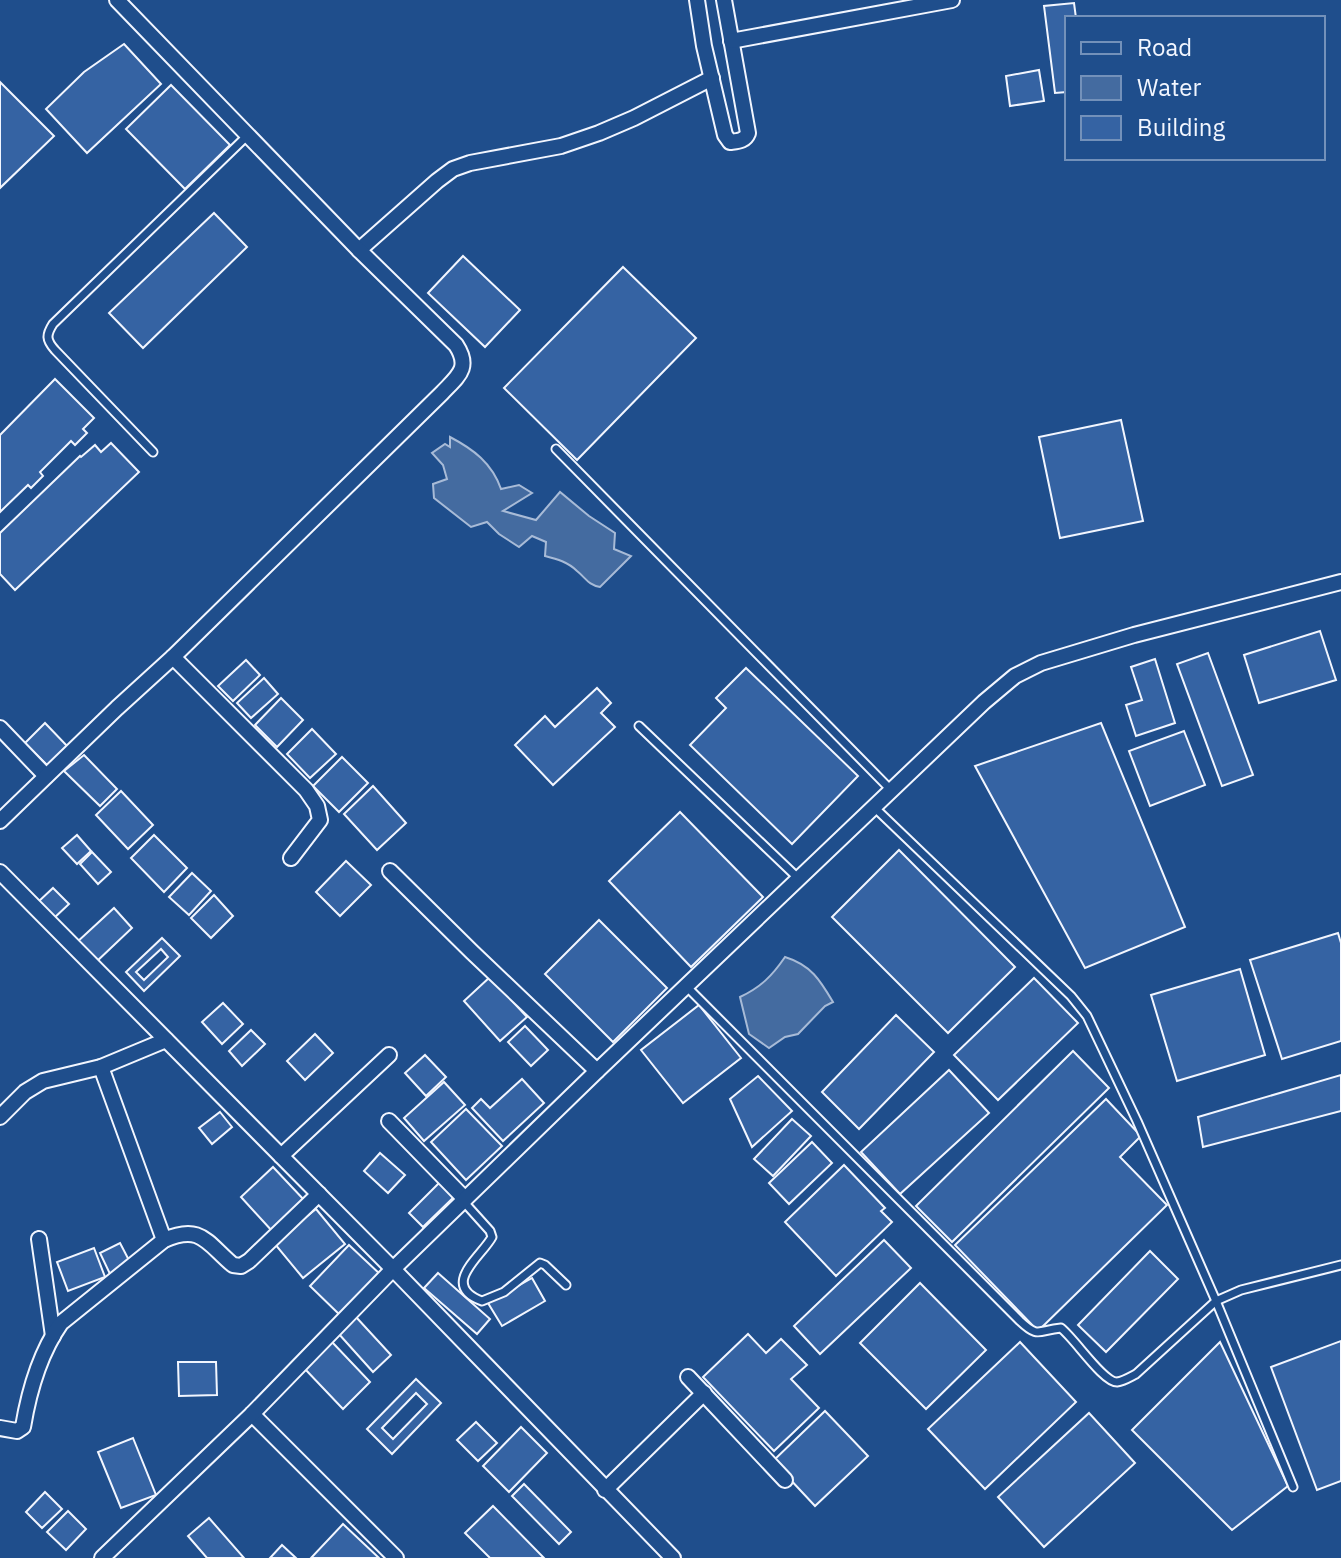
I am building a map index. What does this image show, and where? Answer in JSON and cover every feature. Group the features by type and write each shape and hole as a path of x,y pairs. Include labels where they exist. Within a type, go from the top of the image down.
{"street":[{"path":"0,821 173,657 431,404 460,374 464,364 456,345 359,250 117,0"},
{"path":"697,0 725,135 730,142 743,140 748,133 724,0"},
{"path":"731,41 952,0"},
{"path":"359,250 453,169 561,146 634,118 712,78"},
{"path":"102,1558 252,1414 393,1269 597,1071 1015,676 1041,663 1134,635 1341,582"},
{"path":"173,657 306,790 317,806 320,820 291,858"},
{"path":"0,728 46,776"},
{"path":"390,871 597,1071"},
{"path":"0,872 393,1269 605,1490 662,1555"},
{"path":"0,1117 25,1092 43,1081 101,1067 166,1040"},
{"path":"281,1156 389,1055"},
{"path":"101,1067 164,1240"},
{"path":"389,1121 464,1200"},
{"path":"0,1428 17,1431 23,1427 34,1381 61,1323 164,1240 178,1234 197,1234 233,1265 241,1266 319,1194"},
{"path":"39,1239 53,1336"},
{"path":"688,1377 785,1480"},
{"path":"605,1490 704,1393"},
{"path":"252,1414 396,1558"}],"lane":[{"path":"153,452 55,350 47,334 53,324 248,135"},
{"path":"556,449 891,791"},
{"path":"639,726 799,879"},
{"path":"874,807 1071,996 1087,1016 1216,1301 1293,1487"},
{"path":"687,987 1029,1330 1037,1333 1061,1328 1105,1377 1114,1382 1136,1374 1216,1301 1241,1290 1341,1265"},
{"path":"464,1200 492,1237 466,1271 466,1289 473,1298 482,1301 496,1295 540,1263 566,1285"}],"water":[{"path":"450,437 481,458 501,489 519,485 532,493 503,511 536,520 560,492 615,533 614,549 631,556 600,587 590,583 566,563 545,556 546,542 532,536 519,547 487,522 471,527 434,498 433,484 447,479 443,465 432,453 445,444 450,447"},
{"path":"785,957 802,964 814,974 833,1002 825,1006 798,1034 785,1037 769,1048 749,1034 740,997 766,980"}],"building":[{"path":"1074,3 1076,16 1065,16 1065,92 1055,93 1044,6"},
{"path":"124,44 161,84 87,153 46,109 84,72"},
{"path":"1039,70 1044,101 1010,106 1006,76"},
{"path":"0,82 54,136 0,188"},
{"path":"171,85 230,145 185,189 126,129"},
{"path":"214,213 247,247 143,348 109,313"},
{"path":"463,256 520,310 485,347 428,293"},
{"path":"623,267 696,338 577,460 504,388"},
{"path":"55,379 94,418 83,429 87,433 75,445 71,441 40,472 43,476 31,488 28,485 0,512 0,435"},
{"path":"1121,420 1143,521 1060,538 1039,437"},
{"path":"111,443 139,472 15,590 0,574 0,533 80,456 95,445 101,452"},
{"path":"1320,631 1336,680 1259,703 1244,655"},
{"path":"1208,653 1253,775 1222,786 1177,664"},
{"path":"1155,659 1175,723 1136,736 1126,705 1142,700 1131,667"},
{"path":"246,660 260,675 233,701 218,686"},
{"path":"746,668 858,776 792,844 690,745 726,708 716,698"},
{"path":"264,678 278,694 251,718 237,703"},
{"path":"597,688 611,703 601,713 615,727 553,785 515,745 545,716 555,727"},
{"path":"281,698 303,720 277,747 255,725"},
{"path":"45,723 69,748 49,767 25,743"},
{"path":"1101,723 1185,927 1085,968 975,766"},
{"path":"312,729 336,754 310,778 287,754"},
{"path":"1184,731 1205,785 1150,806 1129,751"},
{"path":"84,755 117,789 100,806 64,771"},
{"path":"342,757 368,783 339,812 313,786"},
{"path":"373,786 406,823 377,850 344,814"},
{"path":"121,791 153,825 128,849 96,815"},
{"path":"680,812 763,897 691,967 609,881"},
{"path":"77,835 91,851 77,864 62,848"},
{"path":"154,835 187,868 164,892 131,858"},
{"path":"899,850 1015,967 948,1033 832,917"},
{"path":"92,852 111,872 98,884 80,864"},
{"path":"346,861 371,885 340,916 316,892"},
{"path":"192,873 211,891 189,915 169,897"},
{"path":"53,888 69,904 53,919 38,902"},
{"path":"214,895 233,916 211,938 191,918"},
{"path":"114,908 132,928 95,963 76,943"},
{"path":"599,920 667,988 613,1042 545,974"},
{"path":"1338,933 1341,943 1341,1041 1282,1059 1250,960"},
{"path":"162,938 180,956 144,991 126,972","holes":["161,949 168,957 144,980 136,972"]},
{"path":"1240,969 1265,1055 1177,1081 1151,995"},
{"path":"490,977 527,1017 500,1041 464,1001"},
{"path":"1034,978 1078,1023 998,1100 954,1055"},
{"path":"223,1003 243,1024 222,1044 202,1022"},
{"path":"699,1005 741,1058 683,1103 641,1050"},
{"path":"896,1015 934,1052 859,1129 822,1092"},
{"path":"525,1026 548,1050 531,1066 508,1042"},
{"path":"251,1030 265,1044 242,1066 229,1051"},
{"path":"315,1034 333,1053 305,1080 287,1061"},
{"path":"1073,1051 1109,1088 952,1242 916,1206"},
{"path":"425,1055 446,1077 426,1096 405,1073"},
{"path":"949,1070 989,1113 900,1194 861,1152"},
{"path":"1341,1075 1341,1111 1203,1147 1198,1117"},
{"path":"758,1076 792,1111 752,1147 730,1099"},
{"path":"522,1079 544,1103 503,1141 472,1108 481,1099 490,1108"},
{"path":"444,1082 465,1105 424,1141 404,1118"},
{"path":"1106,1099 1141,1136 1120,1157 1167,1205 1038,1331 955,1245"},
{"path":"466,1109 502,1146 466,1180 431,1142"},
{"path":"220,1112 232,1127 212,1144 199,1128"},
{"path":"792,1119 811,1136 773,1176 754,1159"},
{"path":"812,1142 832,1163 789,1204 769,1183"},
{"path":"380,1153 405,1175 388,1193 364,1171"},
{"path":"844,1165 885,1208 881,1211 892,1222 836,1276 785,1222"},
{"path":"273,1167 306,1202 273,1232 241,1197"},
{"path":"442,1180 456,1195 423,1227 409,1213"},
{"path":"316,1209 345,1244 303,1278 274,1243"},
{"path":"884,1240 911,1268 820,1354 794,1326"},
{"path":"120,1243 132,1266 111,1276 100,1253"},
{"path":"349,1245 382,1276 342,1317 310,1286"},
{"path":"94,1248 105,1277 68,1291 57,1262"},
{"path":"1150,1251 1178,1279 1106,1352 1078,1325"},
{"path":"438,1273 490,1319 477,1334 424,1288"},
{"path":"532,1278 545,1301 502,1326 488,1303"},
{"path":"920,1283 986,1350 926,1409 860,1343"},
{"path":"356,1317 391,1355 373,1372 338,1333"},
{"path":"748,1334 766,1353 781,1339 807,1365 791,1379 819,1408 774,1451 703,1377"},
{"path":"1341,1341 1341,1481 1317,1490 1271,1367"},
{"path":"332,1342 370,1382 343,1409 304,1368"},
{"path":"1020,1342 1076,1402 985,1489 928,1429"},
{"path":"1220,1342 1288,1486 1232,1530 1132,1430"},
{"path":"178,1362 216,1362 217,1395 179,1396"},
{"path":"416,1379 441,1403 392,1454 367,1429","holes":["416,1393 427,1404 393,1439 382,1428"]},
{"path":"825,1411 868,1456 815,1506 773,1461"},
{"path":"1089,1413 1135,1463 1044,1547 998,1497"},
{"path":"476,1422 497,1443 478,1461 457,1440"},
{"path":"521,1427 547,1453 509,1492 483,1466"},
{"path":"133,1438 156,1495 121,1508 98,1452"},
{"path":"524,1484 571,1532 559,1544 512,1496"},
{"path":"45,1492 62,1509 42,1528 26,1512"},
{"path":"493,1506 544,1558 490,1558 465,1533"},
{"path":"68,1511 86,1529 66,1550 47,1532"},
{"path":"209,1518 244,1558 207,1558 188,1536"},
{"path":"343,1524 379,1558 311,1558"},
{"path":"282,1545 296,1558 270,1558"}]}
